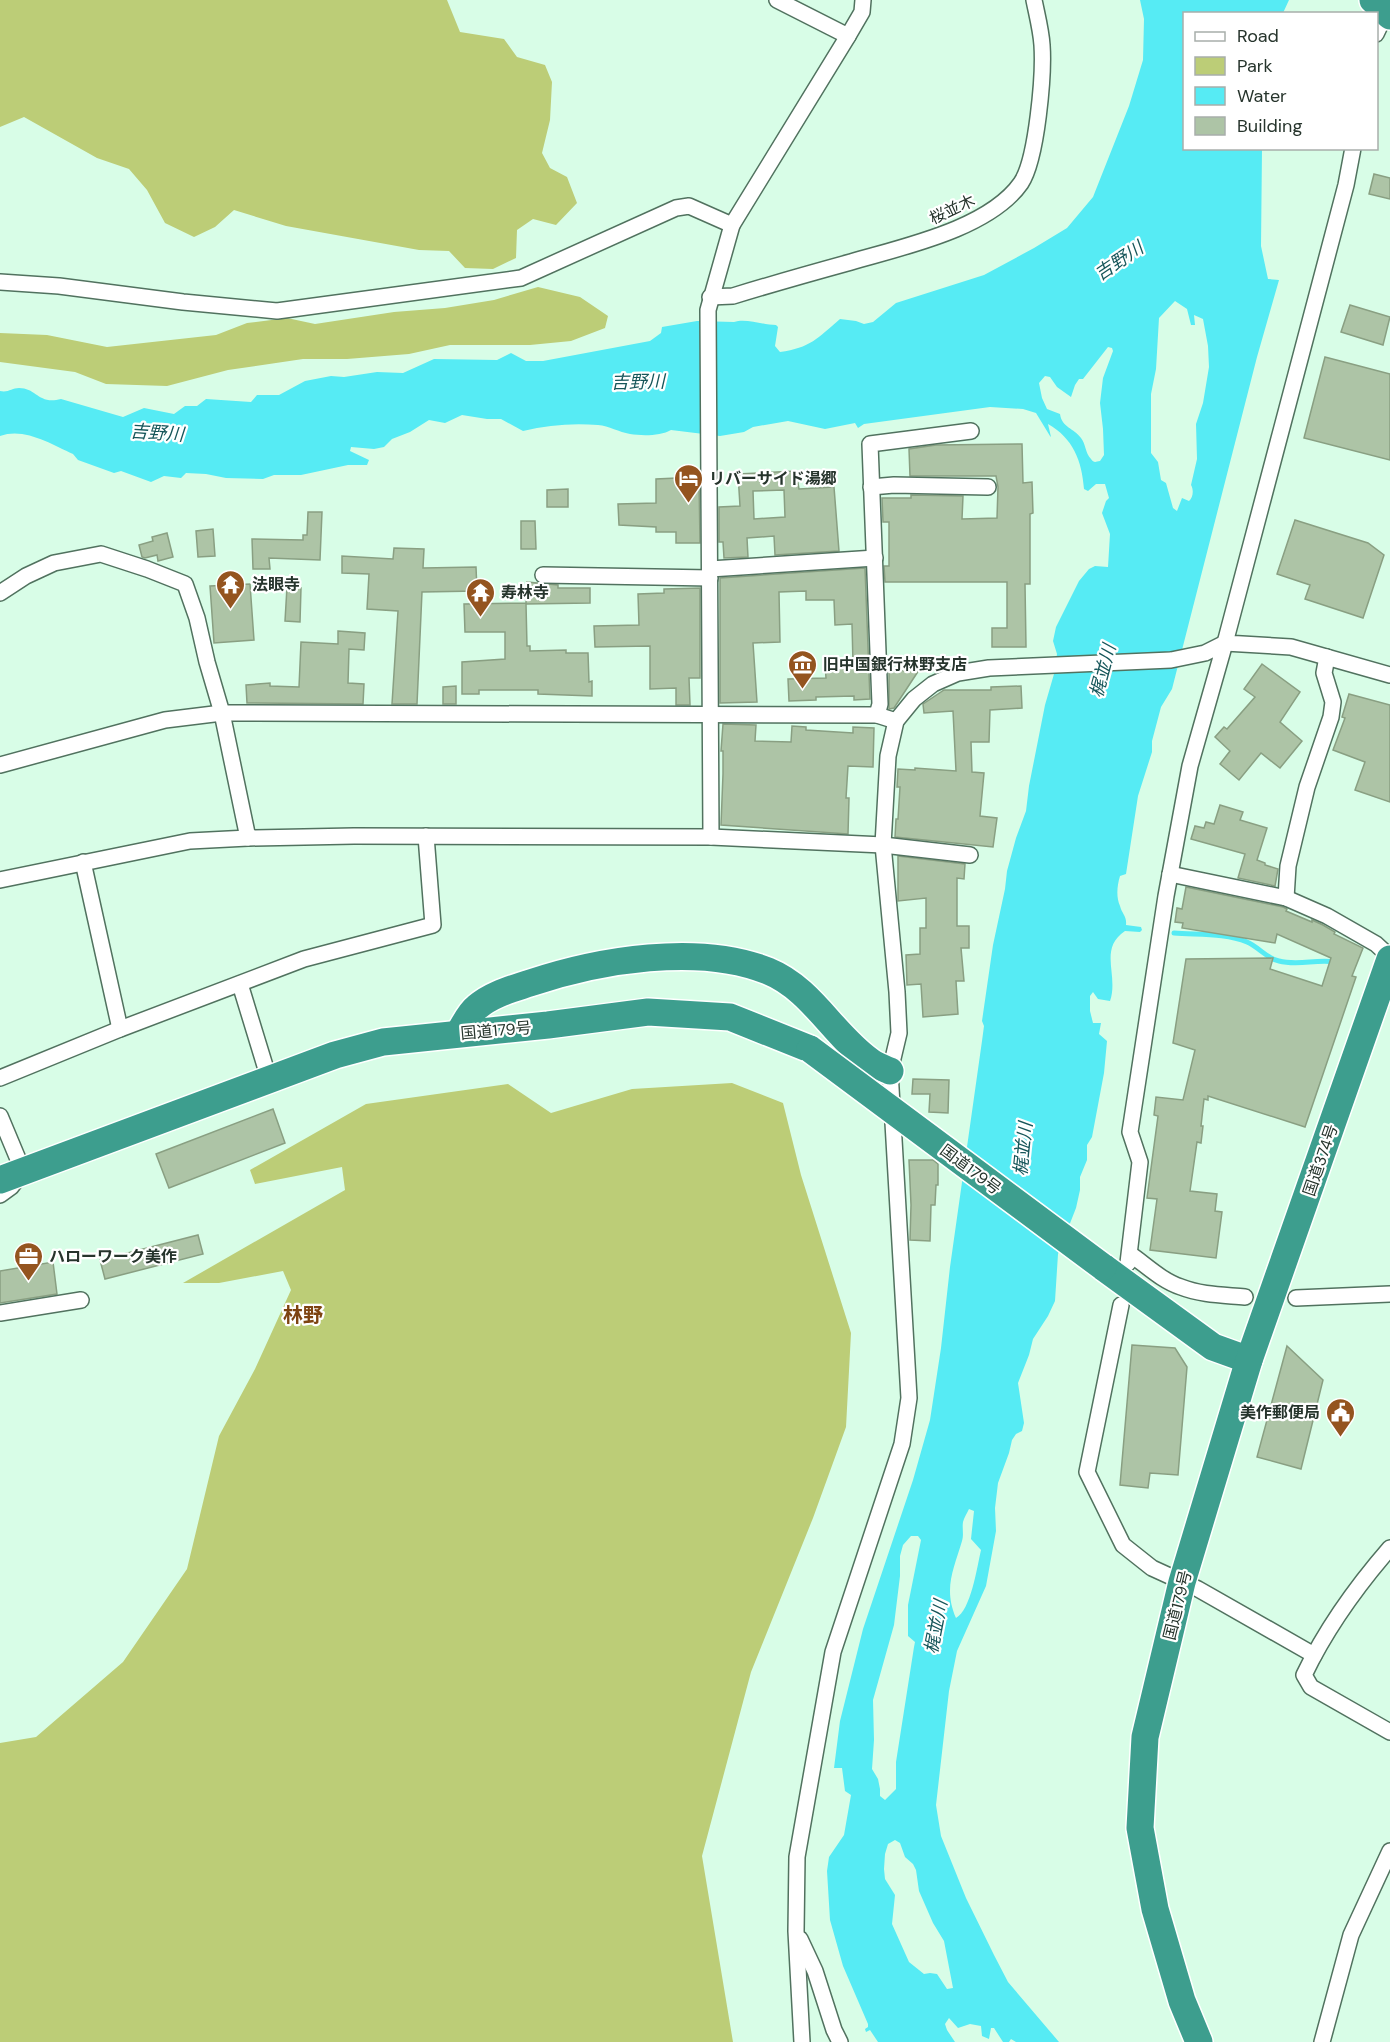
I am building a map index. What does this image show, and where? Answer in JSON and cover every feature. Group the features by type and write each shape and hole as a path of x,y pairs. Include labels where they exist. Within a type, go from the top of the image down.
{"highway":[{"path":"459,1033 475,1008 497,994 565,971 620,960 671,957 724,959 769,971 802,991 840,1034 870,1062 890,1071"},
{"name":"国道374号","path":"1249,1360 1390,958"},
{"name":"国道179号","path":"11,1176 335,1055 383,1042 648,1012 730,1017 810,1049 1120,1261 1213,1347 1249,1360 1182,1582 1145,1737 1140,1828 1155,1908 1182,2001 1199,2042"}],"street":[{"path":"777,0 848,36"},
{"path":"711,837 709,303 732,225 862,12 863,0"},
{"name":"桜並木","path":"709,303 929,239 976,220 1003,201 1022,182 1032,155 1037,121 1042,45 1034,0"},
{"path":"1245,1297 1209,1294 1181,1287 1120,1261 1140,1162 1130,1132 1170,874 1190,766 1226,643 1343,196 1353,150"},
{"path":"0,282 59,286 277,311 521,278 676,208 689,206 732,225"},
{"path":"877,715 880,704 870,444 971,431"},
{"path":"871,487 894,485 988,487"},
{"path":"0,593 26,576 54,563 101,554 185,584 222,713 249,838"},
{"path":"543,575 710,574 875,558"},
{"path":"802,2042 796,1930 797,1857 833,1652 902,1444 909,1398 890,1071 899,1033 883,845 888,756 896,721 914,699 933,684 958,673 989,668 1171,660 1205,653 1226,643 1291,647 1390,675"},
{"path":"1286,898 1287,866 1307,787 1330,717 1332,702 1324,673 1327,657"},
{"path":"0,765 165,720 222,713 877,715 896,721"},
{"path":"0,1078 120,1029 304,959 433,925 426,836"},
{"path":"0,880 190,841 249,838 711,837 883,845 970,855"},
{"path":"83,862 120,1029"},
{"path":"1170,874 1286,898 1327,916 1376,944 1390,958"},
{"path":"240,984 269,1079"},
{"path":"0,1116 11,1176 11,1187 0,1195"},
{"path":"1296,1298 1390,1294"},
{"path":"0,1313 81,1300"},
{"path":"1121,1305 1087,1472 1123,1545 1152,1568 1182,1582 1314,1655"},
{"path":"1390,1548 1363,1580 1314,1655 1304,1675 1311,1687 1390,1732"},
{"path":"1322,2042 1351,1935 1390,1851"},
{"path":"796,1930 815,1971 834,2031 840,2042"}],"green space":[{"path":"0,0 447,0 460,32 504,39 517,57 545,65 552,82 550,120 542,153 550,168 567,177 577,203 556,225 533,219 517,230 516,258 493,269 465,268 449,251 419,250 286,226 234,210 215,227 194,237 165,223 147,190 129,169 97,158 24,117 0,127"},
{"path":"538,287 580,297 608,316 605,328 571,341 530,345 450,345 409,354 347,359 303,359 228,370 167,386 106,384 75,372 0,362 0,333 47,335 107,347 216,335 247,323 287,318 315,324 394,312 445,308 494,300"},
{"path":"732,1083 783,1103 801,1175 851,1333 846,1427 813,1518 751,1672 702,1856 733,2042 0,2042 0,1743 36,1737 123,1662 187,1569 219,1436 255,1369 291,1290 283,1271 219,1283 183,1283 345,1190 342,1167 255,1184 250,1170 366,1104 508,1084 551,1113 632,1089"}],"water":[{"path":"1140,0 1289,0 1283,12 1183,12 1183,150 1262,150 1261,246 1268,279 1279,280 1172,689 1161,707 1152,741 1152,752 1138,796 1126,874 1120,876 1119,880 1118,899 1126,925 1141,927 1142,930 1140,932 1125,931 1117,938 1113,946 1110,1001 1098,999 1093,992 1090,996 1093,1023 1101,1023 1099,1034 1107,1041 1104,1073 1092,1137 1087,1145 1087,1160 1080,1177 1076,1208 1058,1254 1055,1301 1033,1339 1018,1383 1024,1423 1022,1431 1012,1440 998,1483 995,1508 996,1531 986,1586 957,1651 949,1691 936,1805 941,1836 966,1898 1008,1982 1059,2042 1016,2042 1011,2039 1009,2042 1003,2042 994,2028 991,2028 989,2039 982,2036 981,2026 970,2024 958,2028 949,2018 945,2024 955,2042 878,2042 870,2030 866,2032 868,2024 843,1966 830,1920 827,1871 829,1857 844,1835 851,1795 845,1791 842,1768 834,1768 840,1721 863,1629 913,1480 930,1420 993,945 1007,871 1026,811 1045,705 1054,674 1057,654 1053,641 1056,627 1079,581 1089,569 1095,566 1108,567 1110,534 1102,513 1109,498 1105,484 1096,484 1088,491 1084,489 1081,469 1070,443 1048,424 1051,437 1036,413 1023,409 990,407 864,424 858,428 855,423 825,429 788,421 720,436 671,430 657,434 635,435 588,424 560,425 523,431 501,419 462,415 445,423 429,420 410,432 392,439 384,447 374,449 351,447 350,451 369,460 367,465 348,465 301,475 274,475 263,479 226,478 186,473 181,478 164,476 151,482 121,471 114,473 78,460 73,454 28,435 0,436 0,391 25,389 47,400 61,399 123,417 144,408 174,414 185,406 197,406 206,399 251,402 257,395 279,395 305,381 377,372 403,373 434,359 497,360 511,353 526,361 543,361 650,341 661,333 662,327 697,321 744,321 776,325 778,327 775,346 780,352 799,348 819,337 840,319 864,324 873,322 896,303 984,275 1067,228 1093,197 1129,106 1143,60 1144,19","holes":["1175,301 1187,309 1191,325 1195,325 1194,315 1203,319 1209,367 1203,403 1196,424 1197,459 1191,485 1193,494 1189,501 1182,498 1177,511 1173,508 1166,483 1161,480 1158,462 1151,453 1151,394 1156,369 1159,318","1108,347 1113,351 1103,378 1100,403 1104,455 1100,461 1096,462 1089,457 1081,438 1063,422 1060,414 1047,409 1039,383 1045,376 1050,377 1057,387 1071,397 1079,379 1083,379","969,1509 974,1511 971,1539 981,1550 966,1606 956,1618 950,1597 951,1579 963,1539 963,1522","911,1536 918,1536 921,1540 908,1605 908,1636 915,1642 896,1762 896,1789 885,1800 880,1796 878,1779 872,1769 873,1700 894,1625 903,1545","895,1840 900,1843 905,1857 916,1870 919,1891 944,1941 953,1988 947,1989 937,1974 924,1974 909,1962 892,1924 895,1895 885,1879 884,1869 888,1844"]}],"building":[{"path":"1374,174 1390,178 1390,199 1369,194"},
{"path":"1350,305 1390,317 1383,345 1341,332"},
{"path":"1325,357 1390,374 1390,460 1304,438"},
{"path":"1022,444 1023,483 1032,482 1033,513 1030,514 1030,584 1025,584 1026,647 992,647 992,628 1007,628 1007,582 885,582 884,566 889,566 889,522 883,522 882,498 911,498 911,495 963,496 962,519 997,518 996,476 910,476 909,449 936,445"},
{"path":"796,471 799,489 834,487 839,551 775,555 774,536 747,538 748,557 724,558 723,542 719,542 719,507 740,506 738,474","holes":["784,490 785,517 754,519 753,491"]},
{"path":"699,478 700,543 676,543 676,532 656,532 656,527 619,525 618,504 656,503 656,479"},
{"path":"568,489 568,507 547,507 547,490"},
{"path":"308,512 322,512 320,560 269,558 270,569 253,569 252,539 303,540 303,535 307,535"},
{"path":"1295,520 1368,543 1384,555 1363,618 1305,599 1310,585 1277,574"},
{"path":"521,521 535,521 536,549 521,549"},
{"path":"213,529 215,556 198,557 196,531"},
{"path":"167,533 173,557 158,561 157,555 142,557 139,545 153,541 152,537"},
{"path":"394,548 424,549 423,568 476,567 477,591 422,592 417,704 392,704 398,611 367,609 369,574 342,573 342,556 393,559"},
{"path":"865,568 870,699 854,700 854,696 816,697 816,700 789,701 788,679 826,678 825,664 853,664 852,624 835,625 834,600 806,600 806,591 779,592 780,642 753,643 757,702 720,703 720,578"},
{"path":"527,582 558,585 558,588 590,588 590,603 526,604 527,646 530,646 530,651 566,650 566,653 588,653 592,696 538,694 538,690 479,690 479,694 462,694 462,662 505,659 505,632 465,632 464,604 526,603"},
{"name":"法眼寺","path":"250,584 254,640 214,643 210,586"},
{"path":"287,587 301,588 300,622 285,621"},
{"path":"700,588 700,678 689,678 690,705 676,705 676,688 650,689 650,646 595,647 594,626 639,625 638,594 664,593 664,589"},
{"path":"338,631 365,633 364,650 349,649 348,683 364,684 363,704 247,703 246,685 270,683 270,686 299,687 301,642 338,644"},
{"path":"1262,664 1300,692 1280,722 1302,741 1280,768 1261,753 1239,780 1220,764 1230,751 1215,737 1224,727 1227,729 1255,697 1244,689"},
{"path":"919,670 894,708 889,709 889,671"},
{"path":"456,686 456,704 443,704 443,687"},
{"path":"1021,686 1022,708 990,710 989,742 971,742 972,772 984,773 980,816 997,818 993,847 895,837 900,787 897,787 898,769 956,771 953,711 924,713 923,704 944,690 991,690 991,687"},
{"path":"1349,694 1390,705 1390,802 1355,790 1365,762 1333,750 1345,718 1342,717"},
{"path":"723,724 756,725 755,741 791,742 792,726 806,727 806,730 853,733 853,727 874,728 873,767 848,766 846,798 849,798 848,834 721,825"},
{"path":"1220,805 1243,812 1240,820 1267,828 1257,860 1278,869 1275,886 1238,878 1245,854 1191,839 1195,826 1204,828 1206,822 1214,824"},
{"path":"898,856 965,864 964,879 957,878 957,926 969,926 969,948 961,948 964,981 956,981 958,1014 923,1017 921,984 907,985 906,955 920,954 920,928 926,928 926,898 898,901"},
{"path":"1186,887 1283,907 1287,909 1286,911 1323,925 1335,932 1334,934 1363,948 1352,976 1356,977 1305,1127 1208,1096 1208,1100 1204,1099 1201,1143 1197,1142 1190,1191 1217,1194 1215,1211 1222,1212 1216,1258 1150,1250 1157,1199 1147,1198 1158,1116 1154,1115 1156,1097 1183,1100 1195,1050 1173,1043 1186,959 1273,958 1270,969 1322,986 1331,958 1277,934 1275,943 1182,928 1183,923 1175,922 1177,908 1182,909"},
{"path":"913,1079 949,1080 948,1113 929,1112 930,1094 912,1094"},
{"path":"273,1109 285,1143 169,1188 156,1154"},
{"path":"909,1160 933,1160 938,1164 935,1205 931,1205 930,1241 910,1240"},
{"path":"198,1235 203,1254 105,1279 100,1260"},
{"name":"ハローワーク美作","path":"53,1262 57,1294 0,1303 0,1271"},
{"path":"1132,1345 1175,1348 1187,1367 1178,1475 1150,1473 1148,1488 1120,1485"},
{"path":"1287,1346 1323,1380 1301,1469 1257,1457"}],"waterway":[{"path":"1174,933 1239,939 1275,960 1286,962 1335,962"}],"place":[{"name":"リバーサイド湯郷","path":"688,504"},
{"name":"法眼寺","path":"231,610"},
{"name":"寿林寺","path":"480,618"},
{"name":"旧中国銀行林野支店","path":"802,690"},
{"name":"ハローワーク美作","path":"28,1282"},
{"name":"美作郵便局","path":"1341,1438"}],"district":[{"name":"林野","path":"303,1315"}],"water label":[{"name":"吉野川","path":"1119,261"},
{"name":"吉野川","path":"638,382"},
{"name":"吉野川","path":"157,433"},
{"name":"梶並川","path":"1103,671"},
{"name":"梶並川","path":"1023,1149"},
{"name":"梶並川","path":"936,1627"}]}
